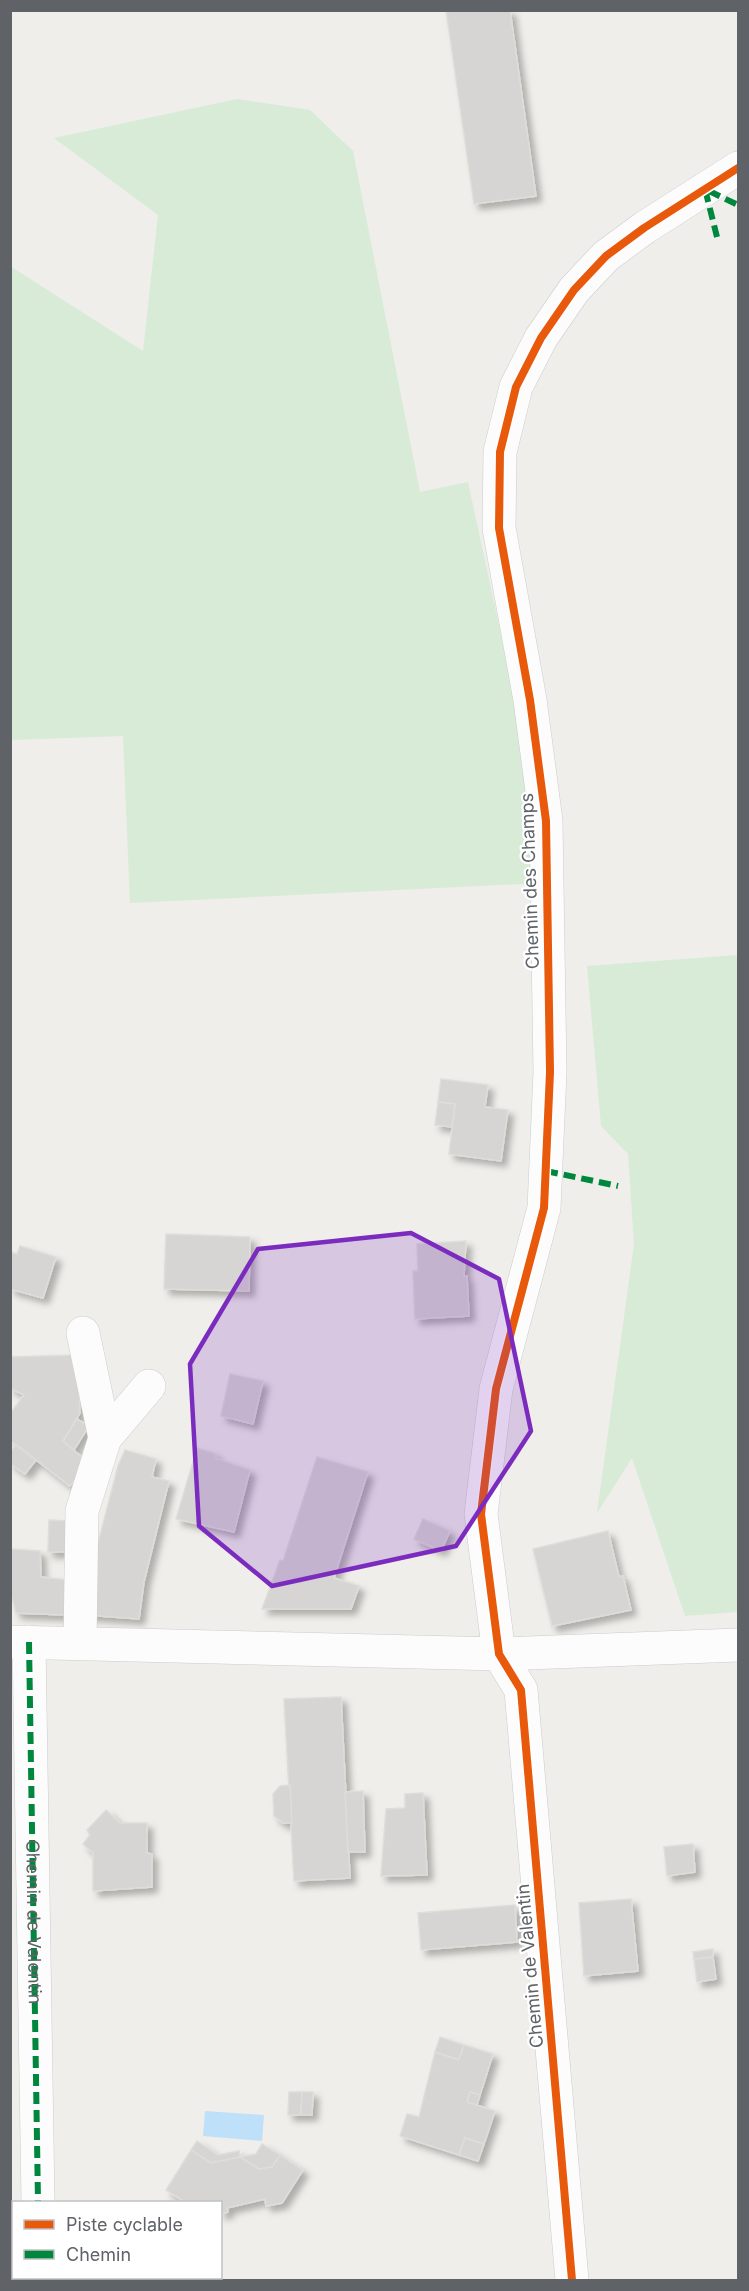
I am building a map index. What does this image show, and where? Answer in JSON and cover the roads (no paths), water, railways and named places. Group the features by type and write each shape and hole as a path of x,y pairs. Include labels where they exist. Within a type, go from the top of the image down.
{"street":[{"name":"Chemin des Champs","path":"499,1654 481,1514 496,1389 544,1208 550,1072 546,821 531,700 499,528 500,452 516,387 541,338 574,290 606,256 644,228 738,168"},
{"path":"82,1332 105,1438"},
{"path":"80,1643 82,1510 105,1438 149,1386"},
{"name":"Chemin de Valentin","path":"38,2201 20,1642 499,1654 738,1645"},
{"name":"Chemin de Valentin","path":"499,1654 521,1690 572,2280"}],"water":[{"path":"205,2111 264,2115 262,2141 203,2136"}]}
